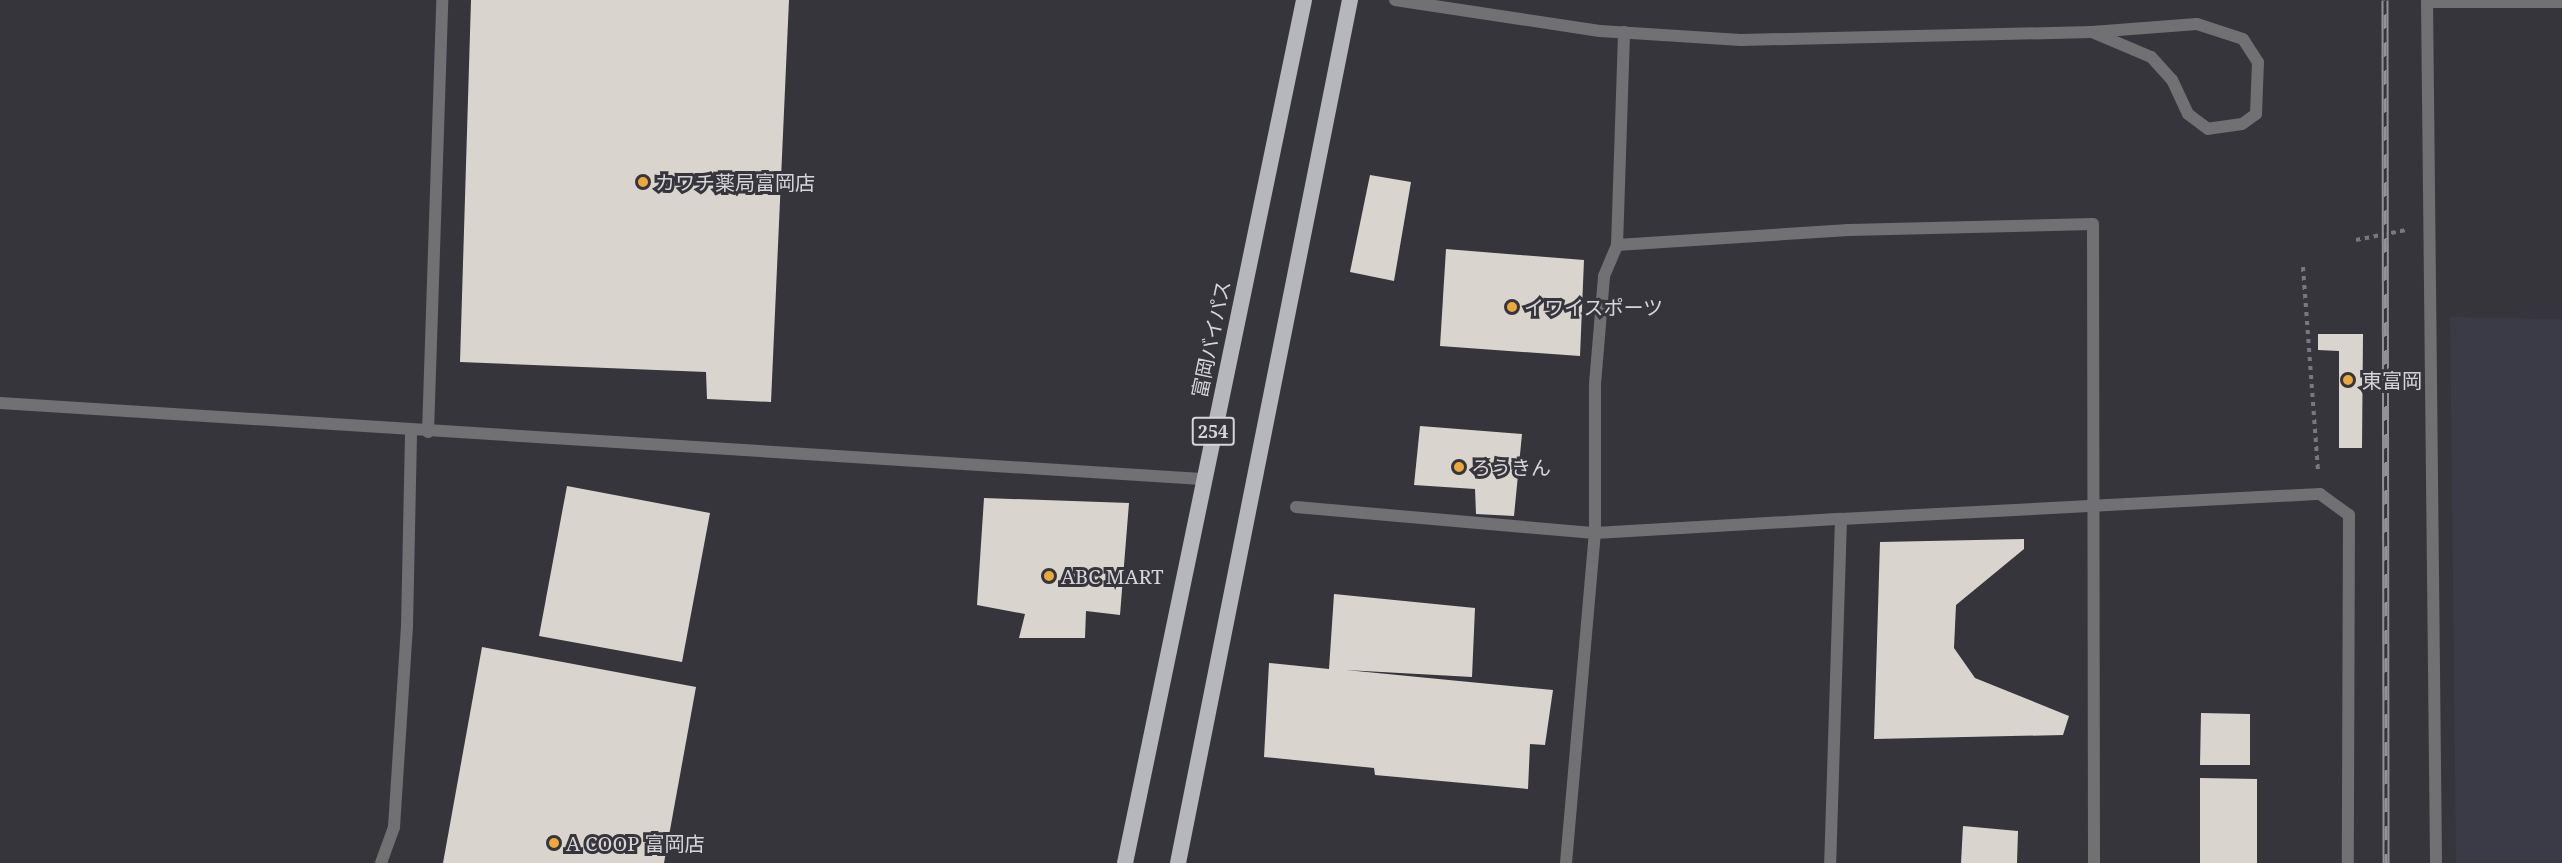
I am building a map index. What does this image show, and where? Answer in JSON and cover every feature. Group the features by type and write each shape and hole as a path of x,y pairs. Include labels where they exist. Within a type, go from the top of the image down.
{"highway":[{"name":"富岡バイパス","path":"1125,863 1202,479 1304,0"},
{"name":"254","path":"1178,863 1350,0"}],"street":[{"path":"428,432 442,0"},
{"path":"1395,0 1600,31 1741,40 2092,32 2142,25 2224,29 2243,39 2258,62 2256,114 2242,124 2208,129 2188,114 2172,80 2151,57 2092,32"},
{"path":"2436,863 2427,1 2562,2"},
{"path":"1566,863 1595,532 1595,384 1604,276 1617,244 1624,32"},
{"path":"1617,244 1849,230 2093,225 2094,863"},
{"path":"0,403 411,432 1202,479"},
{"path":"381,863 394,827 407,627 411,432"},
{"path":"1296,507 1595,532 2320,494 2349,515 2348,863"},
{"path":"1830,863 1841,519"}],"path":[{"path":"2356,240 2430,225"},
{"path":"2303,267 2320,494"}],"shaded area":[{"path":"2450,317 2562,319 2562,863 2456,863"}],"building":[{"path":"471,0 789,0 771,402 707,399 706,372 460,362"},
{"path":"1370,175 1411,182 1394,281 1350,272"},
{"path":"1446,249 1584,260 1580,356 1440,346"},
{"path":"2318,334 2363,334 2362,448 2339,448 2339,351 2318,350"},
{"path":"1420,426 1522,434 1514,516 1476,514 1475,489 1414,485"},
{"path":"567,486 710,513 682,662 539,636"},
{"path":"984,498 1129,503 1120,615 1086,611 1085,638 1019,638 1025,614 977,605"},
{"path":"2024,539 2024,549 1956,605 1954,648 1975,678 2069,716 2063,735 1874,739 1880,542"},
{"path":"1334,594 1475,608 1472,677 1346,670 1553,690 1545,745 1530,744 1528,789 1375,775 1374,768 1264,757 1269,663 1329,669"},
{"path":"482,647 696,687 664,863 443,863"},
{"path":"2201,713 2250,714 2250,765 2200,765"},
{"path":"2200,778 2257,779 2257,863 2200,863"},
{"path":"1963,826 2018,831 2017,863 1961,863"}],"railway":[{"path":"2385,0 2386,863"}],"place":[{"name":"カワチ薬局富岡店","path":"643,182"},
{"name":"イワイスポーツ","path":"1512,307"},
{"name":"東富岡","path":"2348,380"},
{"name":"ろうきん","path":"1459,467"},
{"name":"ABC MART","path":"1049,576"},
{"name":"A COOP 富岡店","path":"554,843"}]}
